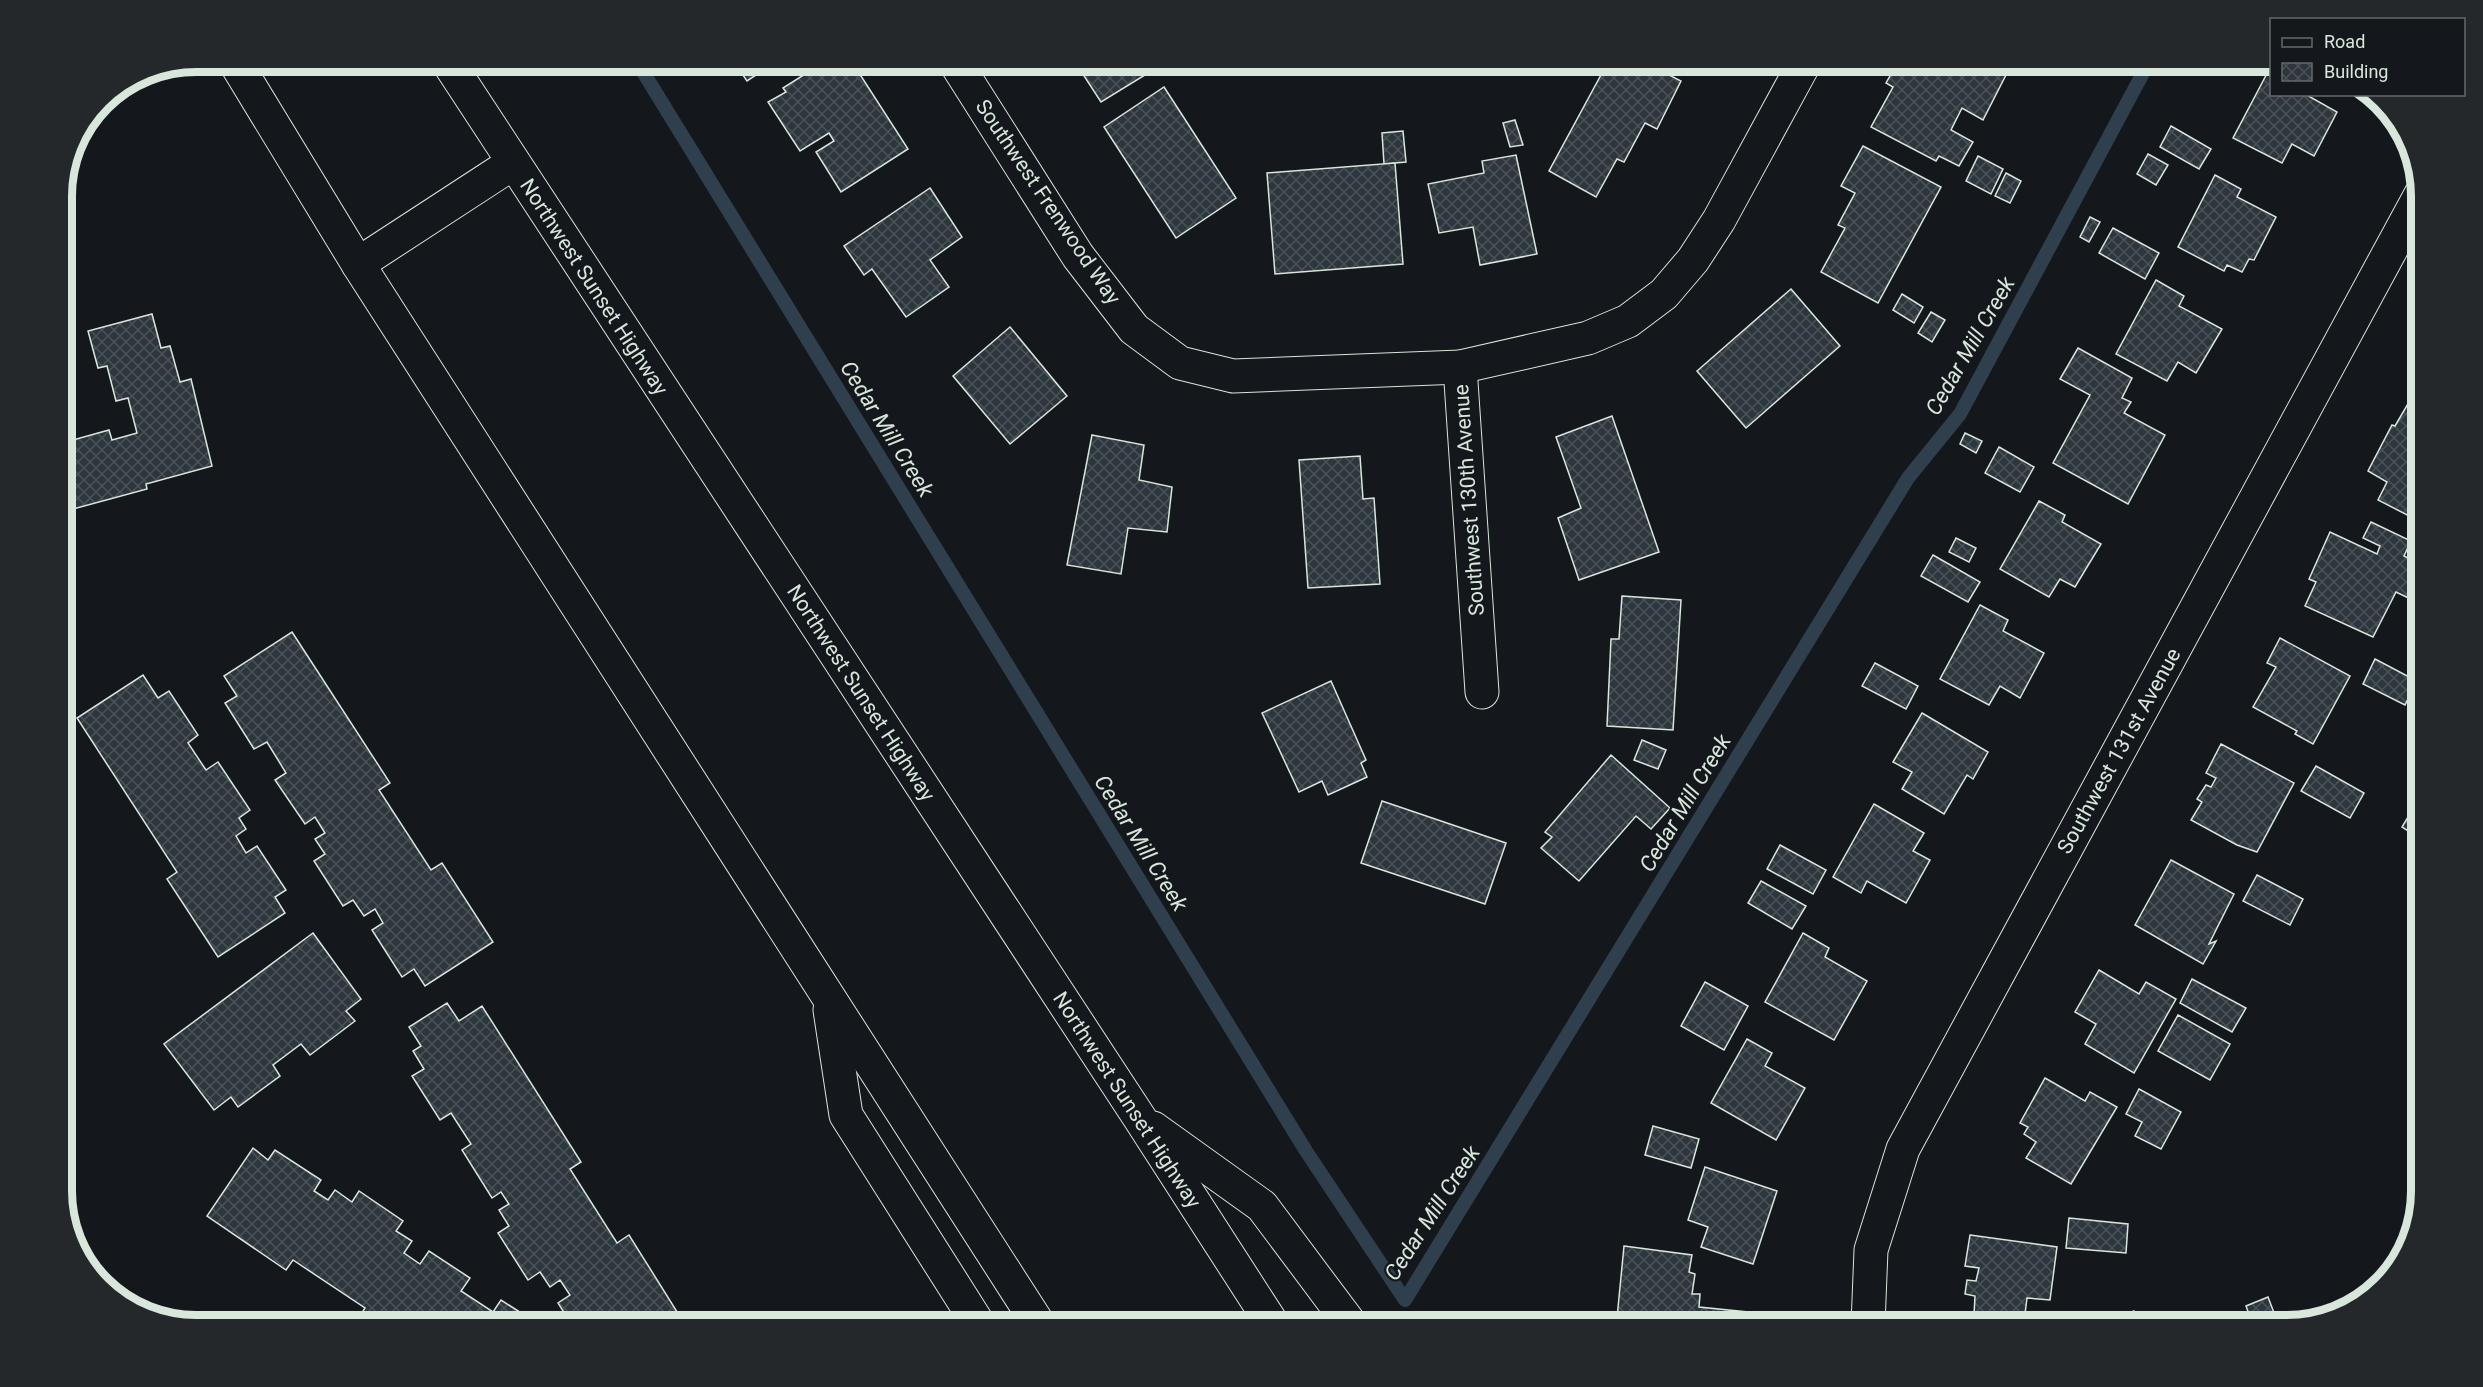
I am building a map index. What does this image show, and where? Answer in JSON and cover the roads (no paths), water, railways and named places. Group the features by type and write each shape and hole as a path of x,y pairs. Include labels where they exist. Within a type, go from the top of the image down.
{"main road":[{"path":"241,72 358,264 1032,1315"},
{"name":"Northwest Sunset Highway","path":"454,72 1139,1117 1266,1315"},
{"name":"Southwest Frenwood Way","path":"961,72 1078,256 1134,329 1180,363 1233,376 1460,367"},
{"name":"Southwest 130th Avenue","path":"1482,692 1460,367 1588,339 1628,321 1664,294 1693,260 1719,220 1800,72"},
{"path":"358,264 513,163"},
{"name":"Southwest 131st Avenue","path":"1868,1315 1870,1250 1903,1149 2411,212"},
{"path":"828,1000 846,1115 972,1315"},
{"path":"1139,1117 1262,1206 1343,1315"}],"waterway":[{"name":"Cedar Mill Creek","path":"643,72 1306,1151 1405,1300 1908,478 1960,414 2144,72"}]}
